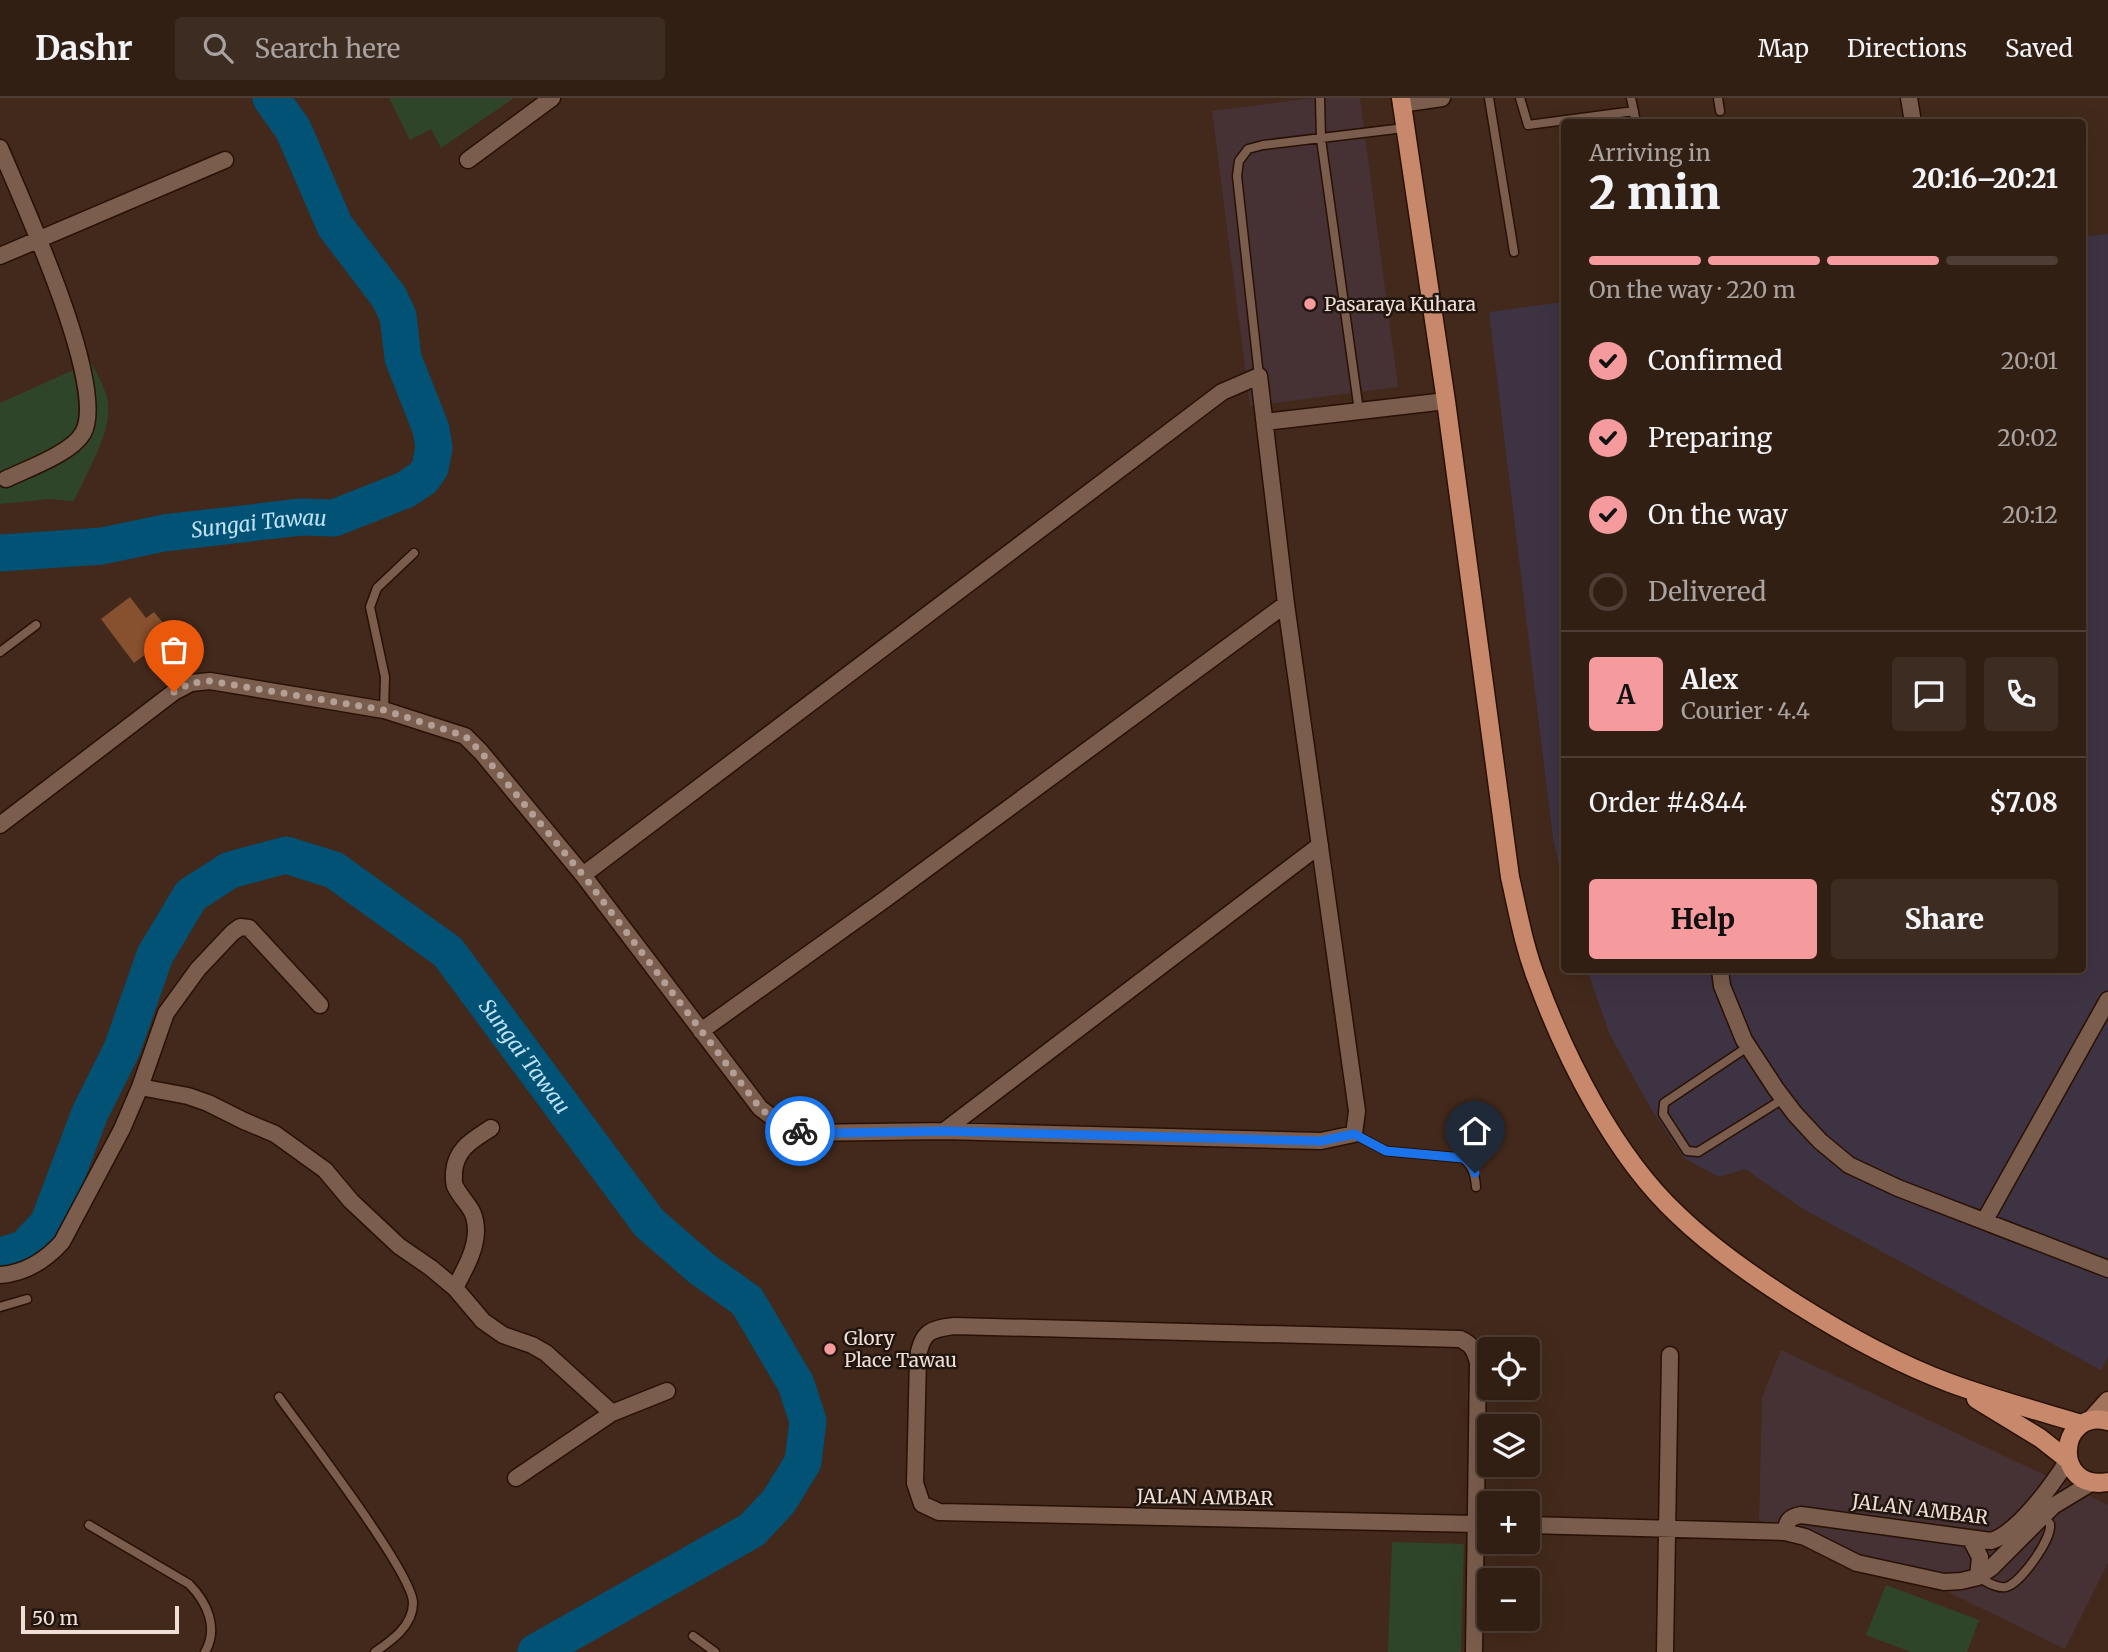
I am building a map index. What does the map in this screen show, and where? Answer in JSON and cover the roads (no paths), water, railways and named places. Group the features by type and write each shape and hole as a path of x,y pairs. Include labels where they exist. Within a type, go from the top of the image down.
{"main road":[{"path":"1401,101 1446,401 1510,877 1536,978 1582,1082 1625,1151 1653,1188 1677,1215 1737,1263 1823,1321 1872,1348 1949,1382 2040,1438 2068,1460 2076,1475 2104,1483"},
{"path":"1949,1382 2093,1422"},
{"path":"2068,1460 2069,1440 2093,1422"}],"street":[{"path":"468,160 552,98"},
{"path":"1401,101 1442,98"},
{"path":"1909,98 1912,119"},
{"path":"0,148 38,239 79,353 88,397 89,418 84,432 74,445 6,479"},
{"path":"0,256 225,160"},
{"path":"0,825 174,692 191,683 210,681 384,710 465,736 481,752 583,875 760,1108 780,1124 803,1133 944,1131 1321,1141 1354,1134 1357,1111 1286,604 1259,376 1222,392 583,875"},
{"path":"1265,422 1446,401"},
{"path":"701,1031 1286,604"},
{"path":"944,1131 1320,845"},
{"path":"0,1275 30,1268 49,1257 62,1242 122,1129 166,1013 198,969 232,933 240,927 249,928 320,1005"},
{"path":"1720,973 1730,1007 1749,1046 1783,1099 1820,1141 1849,1164 1898,1188 2108,1269"},
{"path":"1985,1220 2108,1000"},
{"path":"140,1087 208,1102 275,1134 325,1170 351,1201 398,1246 455,1288 483,1321 503,1335 546,1353 612,1413"},
{"path":"455,1288 473,1252 476,1232 472,1210 454,1186 454,1170 458,1156 466,1145 491,1128"},
{"name":"JALAN AMBAR","path":"954,1326 1460,1339 1472,1347 1478,1363 1483,1524 939,1512 922,1504 915,1483 920,1343 926,1334 938,1328 954,1326"},
{"path":"1665,1652 1670,1355"},
{"path":"516,1478 612,1413 667,1391"},
{"path":"2093,1422 2108,1401"},
{"name":"JALAN AMBAR","path":"1784,1532 1787,1520 1801,1515 1991,1541 2000,1538 2049,1489 2068,1460"},
{"path":"1540,1525 1784,1532 1805,1537 1857,1563 1944,1582 1978,1577 2002,1558 2065,1497 2104,1483"},
{"path":"1970,1538 1980,1557 1978,1577"},
{"path":"1474,1652 1481,1554"}],"lane":[{"path":"1320,98 1321,138 1359,411"},
{"path":"1489,98 1514,253"},
{"path":"1520,98 1528,125 1561,121"},
{"path":"1632,98 1635,119"},
{"path":"1718,98 1720,111"},
{"path":"1573,119 1634,111"},
{"path":"1259,376 1237,176 1239,161 1248,149 1404,128"},
{"path":"384,710 385,677 370,607 377,588 414,553"},
{"path":"0,652 36,625"},
{"path":"1749,1046 1664,1103 1663,1114 1686,1151 1698,1152 1783,1099"},
{"path":"1354,1134 1386,1151 1463,1158 1471,1164 1476,1187"},
{"path":"0,1307 27,1299"},
{"path":"279,1397 393,1558 410,1588 413,1604 410,1617 389,1643 375,1652"},
{"path":"1978,1577 2000,1587 2011,1584 2037,1557 2049,1532 2050,1524 2043,1516"},
{"path":"89,1525 189,1584 197,1592 211,1618 212,1630 205,1652"},
{"path":"693,1636 715,1652"}],"waterway":[{"name":"Sungai Tawau","path":"0,553 102,546 164,533 301,517 334,518 405,490 423,478 430,468 434,448 431,429 403,358 398,316 389,297 335,226 293,129 271,98"},
{"name":"Sungai Tawau","path":"0,1256 24,1249 48,1224 90,1113 122,1049 155,955 191,895 230,870 286,855 334,870 448,952 649,1223 702,1269 747,1301 796,1384 808,1421 803,1462 779,1501 752,1530 536,1652"}],"place":[{"name":"Pasaraya Kuhara","path":"1310,304"},
{"name":"Glory Place Tawau","path":"830,1349"}]}
